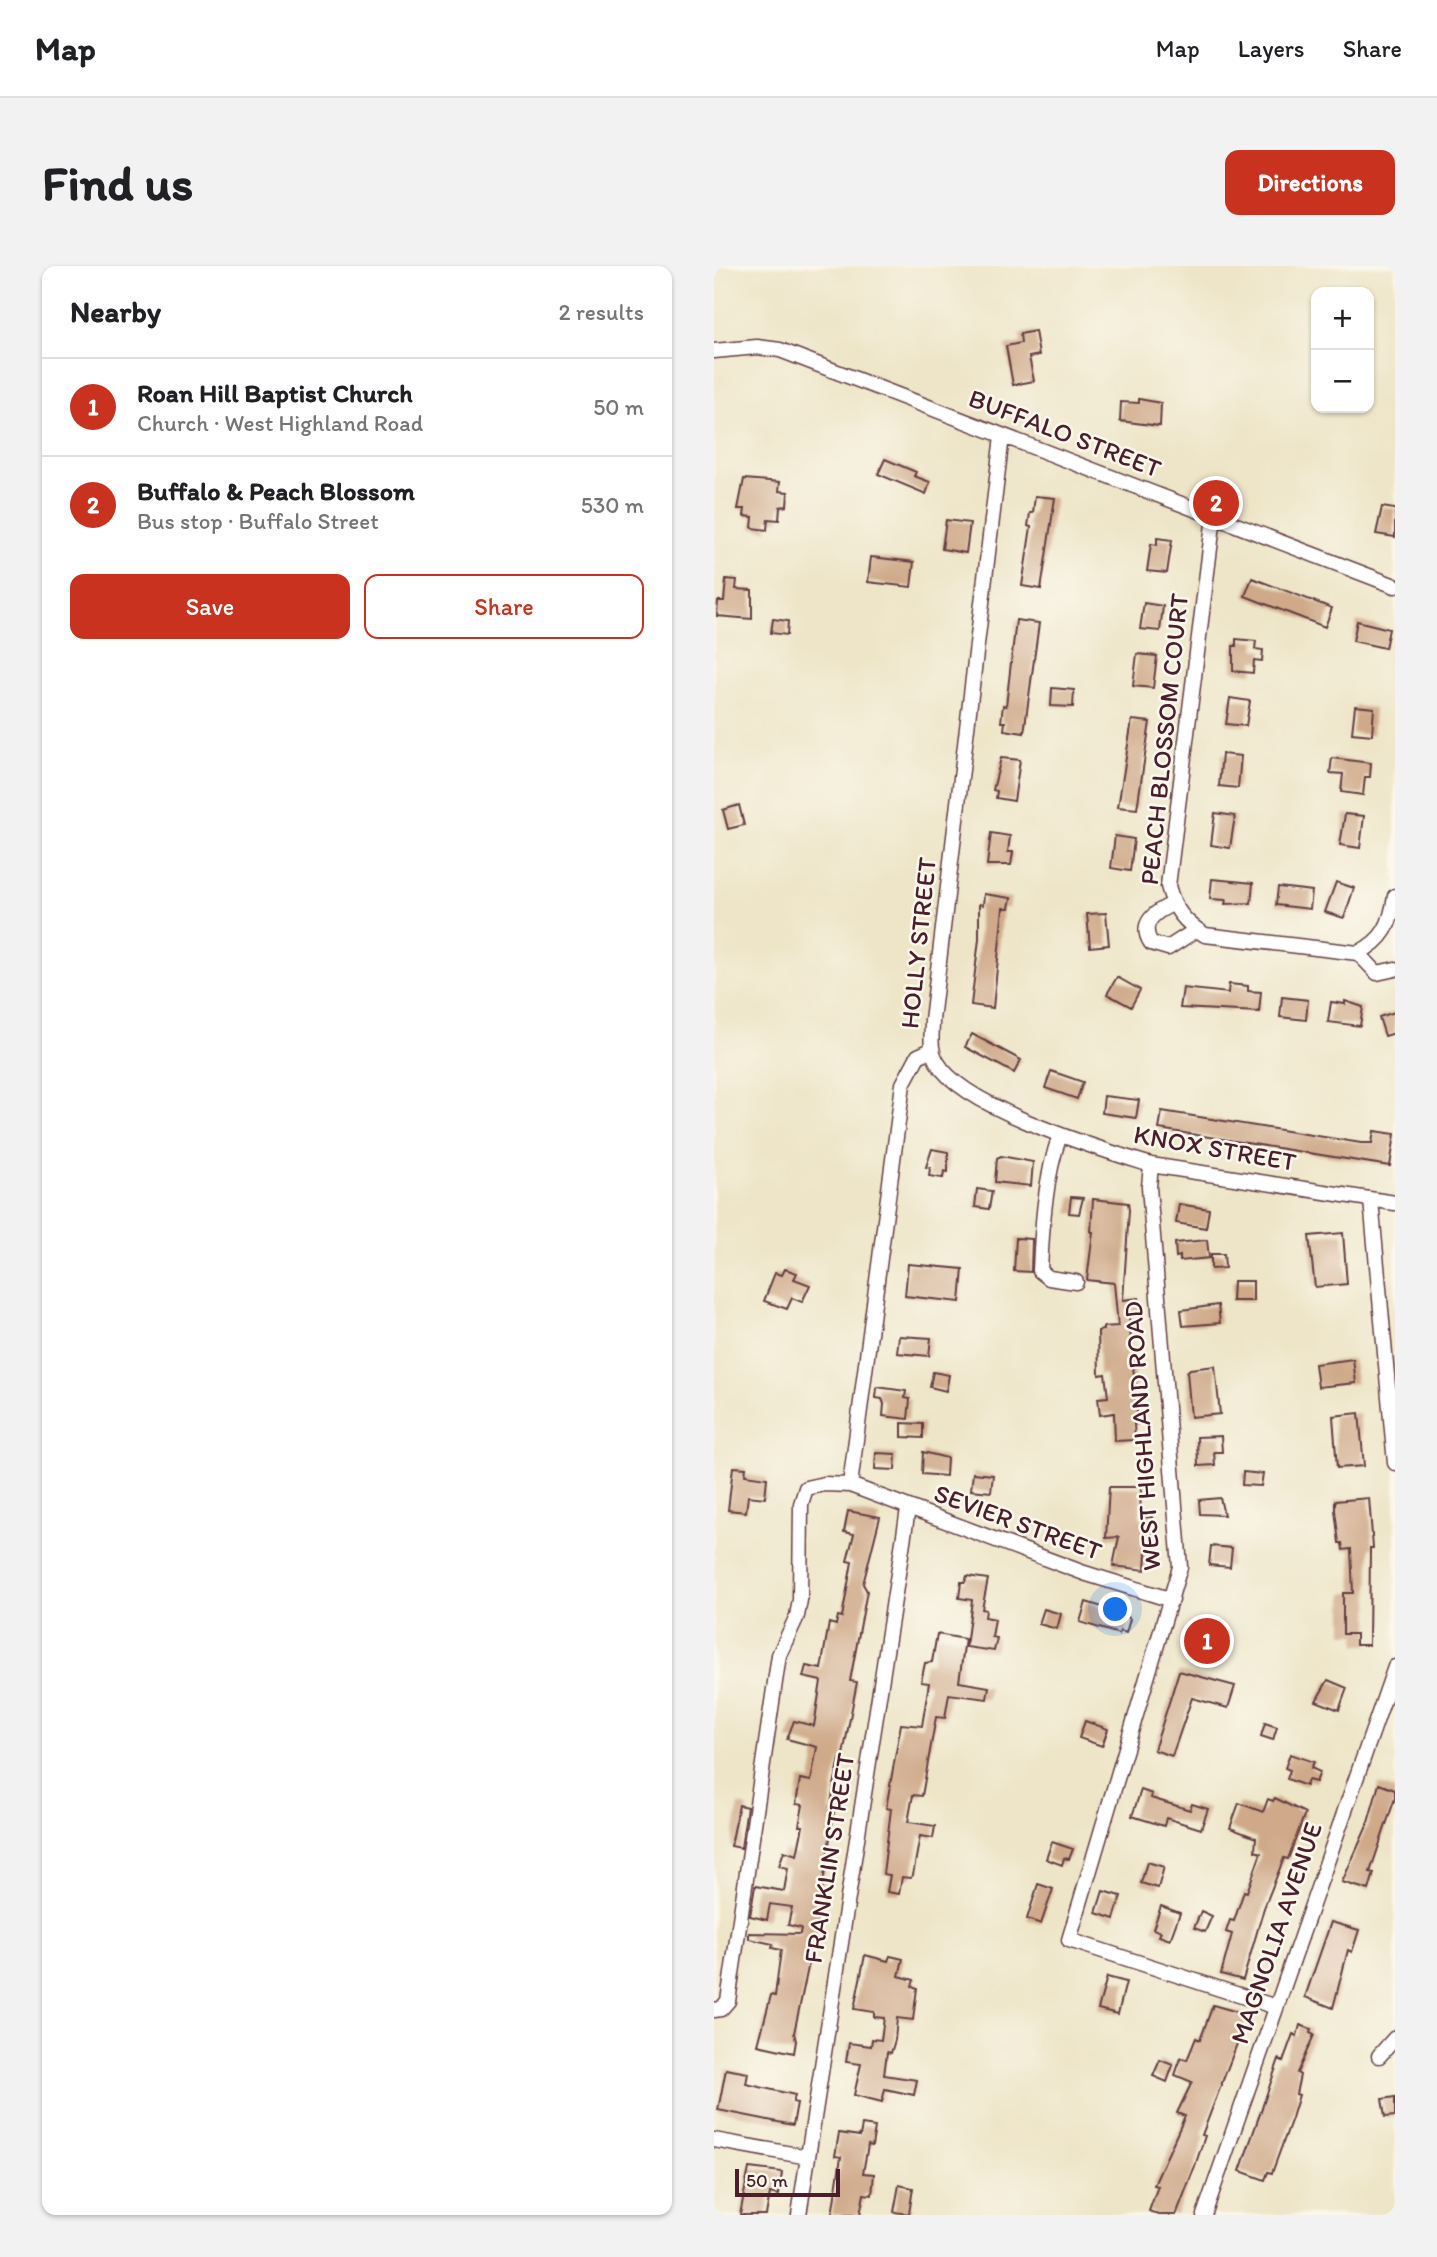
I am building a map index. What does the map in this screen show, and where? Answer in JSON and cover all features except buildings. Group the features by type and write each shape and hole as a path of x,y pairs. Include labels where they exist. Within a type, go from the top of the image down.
{"street":[{"name":"BUFFALO STREET","path":"714,351 757,347 780,350 1395,586"},
{"name":"HOLLY STREET","path":"850,1485 902,1084 918,1056 931,1050 932,1020 1002,436"},
{"name":"PEACH BLOSSOM COURT","path":"1196,930 1173,904 1168,886 1214,516"},
{"path":"1173,904 1160,909 1149,920 1146,932 1151,943 1168,948 1196,930 1221,938 1358,953 1391,936 1395,896"},
{"path":"1358,953 1377,973 1395,969"},
{"name":"KNOX STREET","path":"931,1050 950,1080 967,1091 1060,1135 1151,1165 1395,1203"},
{"path":"1060,1135 1054,1152 1045,1210 1040,1270 1049,1278 1076,1282"},
{"name":"WEST HIGHLAND ROAD","path":"1151,1165 1149,1187 1180,1567 1069,1940 1276,2007"},
{"path":"1371,1200 1395,1463"},
{"path":"714,2010 721,2009 728,2001 779,1655 797,1616 800,1600 802,1493 806,1488 824,1484 850,1485"},
{"name":"SEVIER STREET","path":"850,1485 1084,1573 1171,1600"},
{"name":"FRANKLIN STREET","path":"799,2215 908,1509"},
{"name":"MAGNOLIA AVENUE","path":"1204,2215 1395,1667"},
{"path":"1379,2056 1395,2038"},
{"path":"714,2140 808,2157"}],"place":[{"name":"Buffalo & Peach Blossom","path":"1216,503"},
{"name":"Roan Hill Baptist Church","path":"1207,1641"}]}
